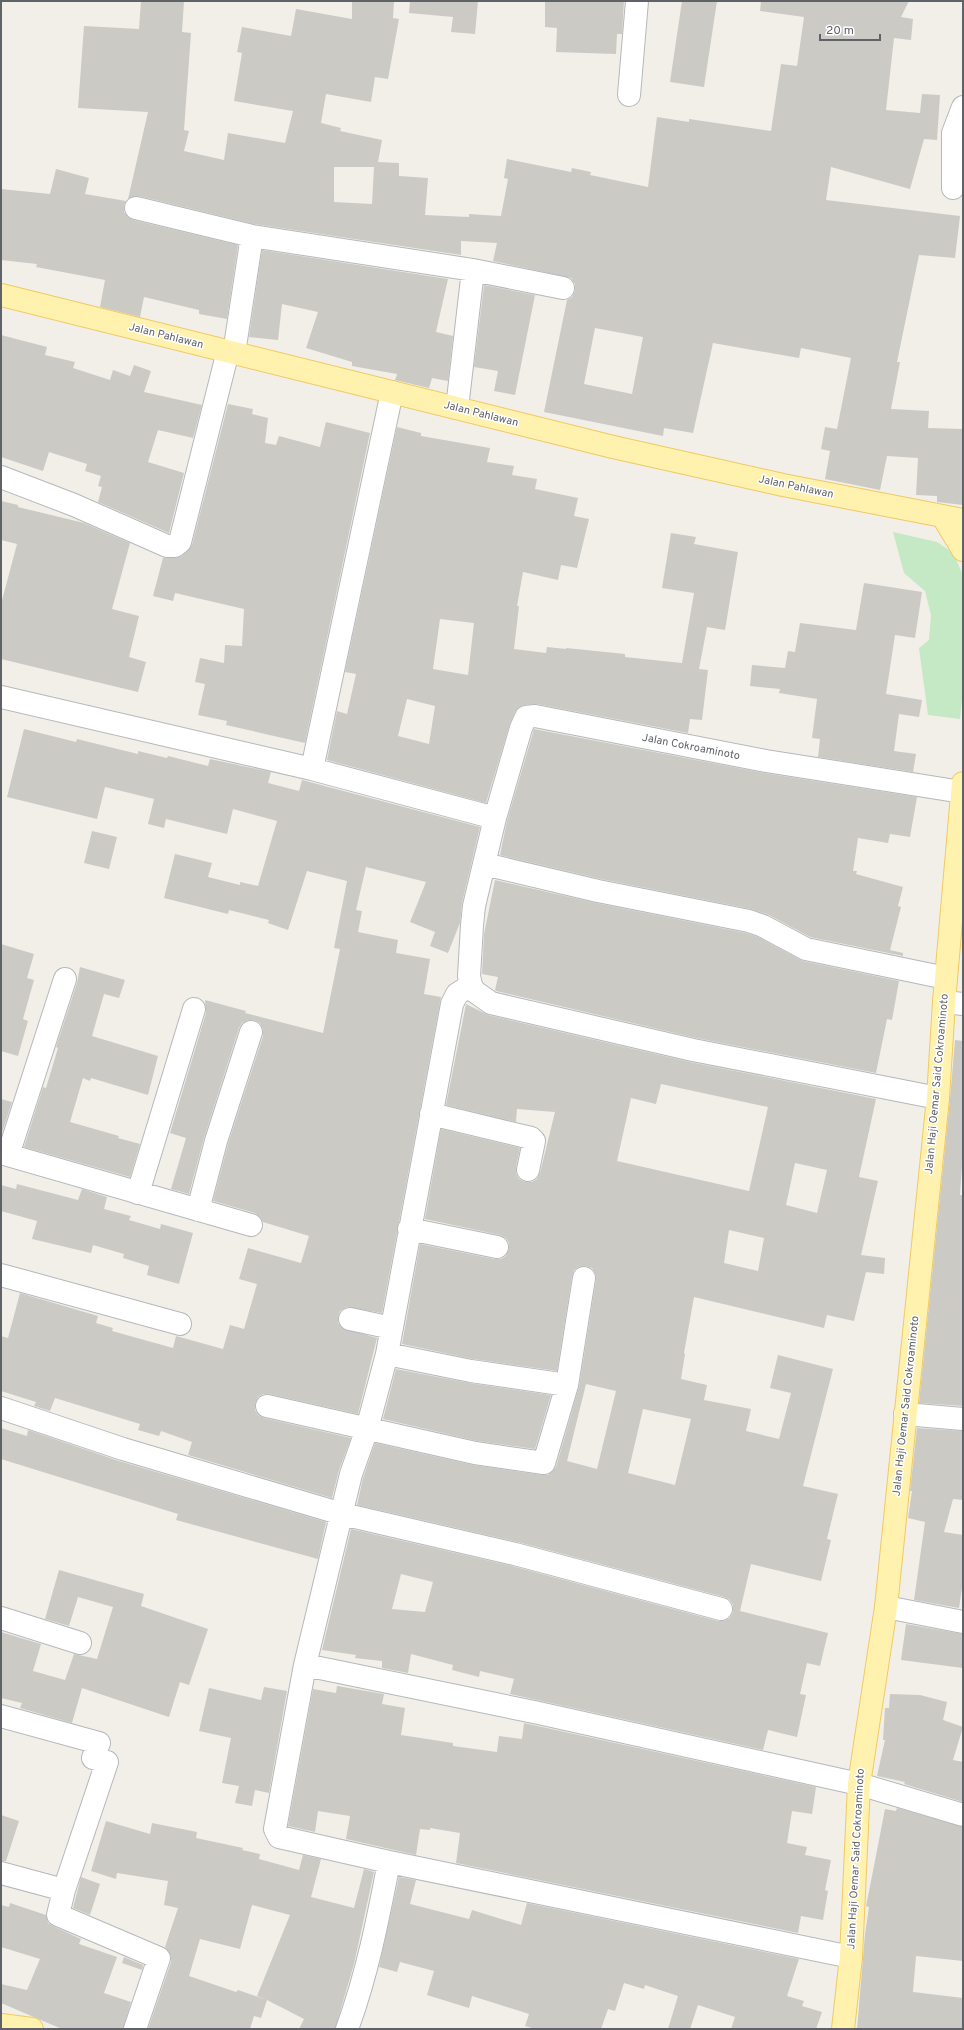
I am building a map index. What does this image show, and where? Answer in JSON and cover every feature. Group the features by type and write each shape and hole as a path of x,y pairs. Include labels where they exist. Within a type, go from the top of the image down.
{"main road":[{"name":"Jalan Pahlawan","path":"1,295 613,447 783,485 953,518"},
{"path":"953,518 963,550"},
{"name":"Jalan Haji Oemar Said Cokroaminoto","path":"843,2029 850,1957 859,1784 886,1607 938,1098 953,1003 946,978 960,865 963,787"},
{"path":"1,2025 32,2029"}],"street":[{"path":"629,95 637,1"},
{"path":"953,188 953,133 963,107"},
{"path":"136,208 252,236 473,270 563,288"},
{"path":"1,477 74,505 167,546 175,546 180,542 231,352 252,236"},
{"path":"457,408 473,270"},
{"path":"312,769 392,392"},
{"path":"1,697 312,769 495,818 474,906 469,976 474,991 491,1003 693,1050 938,1098"},
{"name":"Jalan Cokroaminoto","path":"495,818 523,720 526,717 535,716 766,761 963,787"},
{"path":"484,864 598,891 749,921 763,926 806,949 946,978"},
{"path":"65,979 4,1154 251,1225"},
{"path":"471,985 457,994 452,1004 387,1354 367,1429 351,1474 305,1665 275,1829 276,1834 280,1837 389,1862 850,1957"},
{"path":"138,1193 194,1009"},
{"path":"198,1210 216,1141 251,1032"},
{"path":"431,1114 530,1138 534,1141 528,1170"},
{"path":"409,1229 497,1247"},
{"path":"1,1275 180,1324"},
{"path":"268,1406 475,1454 544,1464 568,1385 584,1278"},
{"path":"350,1319 392,1328"},
{"path":"387,1354 471,1371 568,1385"},
{"path":"1,1408 123,1449 342,1514 514,1554 721,1609"},
{"path":"905,1414 963,1419"},
{"path":"886,1607 963,1622"},
{"path":"1,1618 80,1643"},
{"path":"305,1665 534,1712 859,1784 963,1815"},
{"path":"1,1716 99,1743 93,1758 107,1762 64,1890 59,1916 159,1958 135,2029"},
{"path":"346,2029 361,1990 379,1916 389,1862"},
{"path":"1,1873 64,1890"}],"green space":[{"path":"893,532 937,542 953,553 963,575 963,691 960,719 928,715 919,648 929,640 931,615 925,591 904,573"}],"building":[{"path":"141,1 184,1 182,32 191,33 184,130 189,131 184,151 224,160 228,133 285,143 293,111 234,101 242,53 237,52 242,27 291,36 296,9 352,19 352,1 394,1 393,18 399,19 388,79 375,77 371,102 326,94 321,123 341,128 340,131 382,140 378,162 399,163 399,176 428,178 425,215 469,217 469,214 501,216 508,179 504,178 507,159 571,172 572,168 591,172 590,175 648,187 657,117 689,122 689,119 771,131 781,64 797,66 804,17 760,11 761,1 909,1 901,17 913,19 911,40 894,38 886,110 920,113 922,94 940,95 937,140 924,139 910,189 831,167 826,200 960,216 955,258 919,255 897,362 900,362 891,409 929,411 928,428 963,429 963,505 937,502 937,496 916,495 918,458 887,456 880,490 825,479 830,451 821,449 825,427 837,429 851,358 801,348 799,358 713,343 693,433 664,428 663,436 544,412 567,300 572,297 575,291 575,284 571,278 493,261 497,243 461,241 461,255 254,224 139,196 128,199 148,112 78,108 84,26 139,29","holes":["334,167 374,167 372,204 334,202","595,328 643,337 632,394 584,384"]},
{"path":"410,1 478,1 475,34 451,32 453,17 409,13"},
{"path":"545,1 624,1 622,34 617,34 616,54 556,52 557,28 545,27"},
{"path":"682,1 717,1 704,87 670,82"},
{"path":"56,169 89,178 85,194 126,201 124,205 124,212 133,220 238,245 227,319 199,314 199,310 144,297 140,317 100,307 105,280 36,267 37,264 1,260 1,189 50,194"},
{"path":"262,250 448,279 436,332 453,336 448,381 432,378 429,388 416,385 395,380 397,374 352,366 352,362 306,348 318,312 282,304 278,340 249,337"},
{"path":"484,285 535,295 515,395 494,391 498,371 474,367"},
{"path":"1,335 47,347 45,355 75,362 73,368 110,380 113,370 130,376 134,365 151,371 144,392 202,405 193,438 158,430 148,462 184,473 169,533 98,502 102,487 98,486 101,476 85,471 87,464 49,452 43,471 1,457"},
{"path":"228,404 253,409 252,414 268,418 265,443 276,445 279,436 320,447 326,422 370,433 305,743 226,725 227,721 198,715 205,684 195,682 200,658 224,663 225,645 242,646 244,609 175,593 173,601 153,596 163,558 175,558 182,556 192,545"},
{"path":"397,427 421,433 421,436 490,448 487,462 514,466 512,475 537,479 535,489 578,498 574,516 589,519 577,568 561,565 558,580 523,572 517,606 519,606 514,649 546,653 547,647 566,648 625,654 625,657 682,663 694,593 662,588 671,533 696,537 694,544 738,552 725,630 707,627 699,669 708,670 702,720 690,719 688,733 537,704 524,705 519,707 515,712 510,723 486,803 327,760 337,711 347,714 356,674 345,672","holes":["440,619 474,623 468,675 433,669","407,699 435,706 429,744 398,736"]},
{"path":"1,501 18,505 18,507 84,523 130,543 112,609 139,616 129,657 146,662 138,692 1,659 1,604 17,544 1,540"},
{"path":"864,583 922,592 915,638 895,635 886,694 922,700 919,717 899,714 894,751 916,754 913,772 818,757 820,739 812,738 817,699 779,693 780,689 750,686 752,665 785,668 788,651 795,652 800,623 856,630"},
{"path":"24,729 76,742 77,739 138,754 138,751 167,758 168,756 208,766 210,759 271,772 268,783 299,791 302,780 480,827 462,903 460,923 448,953 430,946 435,932 410,922 426,882 366,867 356,910 362,911 358,932 398,940 396,953 430,959 424,994 441,997 382,1313 347,1307 340,1311 338,1317 338,1323 342,1328 377,1338 358,1414 269,1394 263,1394 258,1397 255,1404 255,1410 258,1415 264,1418 351,1438 339,1470 332,1498 188,1455 192,1442 161,1431 159,1436 138,1430 140,1424 55,1398 50,1411 34,1406 36,1402 1,1391 1,1336 8,1338 20,1293 98,1316 96,1323 113,1328 112,1331 173,1348 176,1336 223,1349 230,1325 244,1329 257,1284 239,1279 248,1248 301,1263 309,1236 263,1222 255,1213 213,1201 228,1144 263,1036 263,1029 260,1023 254,1020 248,1020 242,1023 239,1028 204,1138 189,1194 171,1189 186,1138 170,1133 206,1013 205,1000 246,1011 245,1013 323,1033 340,949 334,948 347,881 307,871 288,930 268,923 269,920 229,910 228,914 164,898 175,854 212,863 208,877 240,885 240,882 258,886 277,821 233,809 227,834 166,819 164,828 148,824 154,799 105,787 97,819 7,797"},
{"path":"534,729 764,773 917,797 910,837 890,834 888,843 858,838 853,871 857,871 856,874 903,887 898,906 901,907 890,950 903,953 903,956 810,937 769,915 751,909 601,879 500,855 507,821"},
{"path":"92,831 117,837 109,869 84,863"},
{"path":"495,880 596,903 746,933 758,937 803,961 899,981 892,1020 887,1019 876,1073 696,1038 496,991 498,977 482,974 484,934"},
{"path":"1,944 34,954 27,978 34,980 23,1019 28,1021 18,1056 1,1051"},
{"path":"80,967 125,980 119,998 104,994 92,1036 158,1056 148,1095 91,1078 90,1081 83,1078 70,1122 119,1136 118,1138 140,1144 130,1177 24,1147 43,1087 46,1088 58,1048 56,1047 77,983"},
{"path":"466,1004 488,1015 690,1062 876,1099 859,1177 878,1181 861,1255 885,1258 884,1274 866,1272 854,1321 827,1315 824,1328 694,1297 684,1353 681,1379 707,1385 704,1400 751,1409 746,1431 779,1439 791,1393 770,1388 778,1355 833,1369 803,1486 838,1494 827,1539 831,1540 821,1581 751,1564 740,1611 828,1633 820,1666 807,1663 800,1694 806,1695 797,1737 768,1730 763,1750 510,1694 514,1679 480,1671 479,1677 452,1670 453,1665 411,1654 408,1673 382,1668 382,1661 355,1658 356,1655 322,1650 351,1529 512,1566 718,1621 724,1621 730,1618 733,1612 733,1605 730,1600 724,1597 518,1542 357,1505 363,1478 375,1443 473,1465 548,1475 556,1467 579,1387 596,1280 595,1273 592,1268 586,1266 579,1267 574,1270 572,1276 557,1371 473,1359 402,1344 420,1244 494,1259 501,1259 506,1256 509,1249 509,1243 506,1238 500,1235 425,1219 441,1129 520,1148 516,1174 519,1179 525,1182 532,1182 537,1179 540,1173 555,1112 517,1109 516,1122 446,1105","holes":["661,1084 768,1107 749,1191 617,1161 631,1098 656,1104","795,1163 827,1170 817,1213 786,1205","729,1230 764,1238 758,1271 724,1263","586,1384 616,1391 597,1469 567,1461","643,1409 691,1419 675,1485 628,1473","401,1574 433,1582 425,1612 392,1609"]},
{"path":"955,1040 963,1041 963,1151 960,1195 963,1195 963,1406 919,1403"},
{"path":"1,1099 12,1102 1,1136"},
{"path":"17,1184 78,1200 82,1189 107,1197 104,1209 131,1216 129,1220 160,1229 161,1224 193,1233 179,1284 147,1275 149,1266 123,1258 124,1254 93,1245 91,1253 32,1239 37,1221 1,1211 1,1185 16,1189"},
{"path":"396,1369 469,1383 551,1395 535,1449 477,1441 383,1419"},
{"path":"1,1428 27,1436 28,1430 119,1461 326,1522 318,1559 176,1520 178,1514 1,1459"},
{"path":"917,1428 963,1431 963,1500 953,1499 944,1532 963,1535 963,1582 959,1608 914,1600 925,1522 908,1518 912,1491 910,1491"},
{"path":"59,1570 144,1594 141,1606 208,1629 189,1685 180,1682 169,1717 82,1688 72,1723 20,1708 22,1703 1,1698 1,1632 41,1644 33,1671 65,1680 74,1654 97,1659 113,1607 78,1597 69,1626 45,1619"},
{"path":"906,1624 963,1634 963,1668 901,1660"},
{"path":"337,1686 384,1694 382,1704 405,1708 401,1735 453,1743 453,1746 497,1752 499,1736 522,1739 524,1723 816,1787 812,1814 792,1811 787,1843 807,1847 805,1855 831,1860 825,1890 828,1891 823,1920 801,1916 798,1933 456,1863 460,1833 430,1828 430,1830 420,1829 416,1855 346,1839 350,1816 318,1811 315,1832 288,1826 313,1689 336,1693"},
{"path":"264,1687 287,1691 269,1793 255,1790 252,1806 235,1803 239,1786 222,1783 231,1738 199,1731 209,1688 261,1700"},
{"path":"890,1694 920,1695 947,1702 943,1720 963,1727 953,1760 963,1762 963,1802 904,1784 905,1782 877,1776 885,1740 883,1740 885,1708 889,1708"},
{"path":"897,1808 963,1827 963,1961 916,1956 913,1992 963,1998 963,2029 857,2029 865,1934 869,1907 866,1906 885,1809 896,1811"},
{"path":"1,1815 19,1821 6,1861 1,1861"},
{"path":"106,1821 150,1834 152,1823 197,1832 196,1838 243,1848 242,1850 260,1854 259,1859 299,1870 303,1855 321,1859 311,1897 354,1908 364,1869 374,1872 354,1964 335,2029 299,2029 304,2019 267,2000 261,2018 254,2016 250,2029 148,2029 171,1962 171,1956 165,1947 178,1908 164,1905 168,1881 117,1873 116,1879 91,1871","holes":["252,1905 290,1915 257,1996 267,2000 238,1990 236,1992 189,1976 200,1939 240,1949"]},
{"path":"81,1877 100,1884 90,1915 73,1908"},
{"path":"399,1877 416,1880 410,1904 469,1919 472,1910 521,1925 527,1903 799,1959 787,1996 804,2001 802,2006 822,2012 816,2029 731,2029 735,2017 698,2005 690,2029 668,2029 678,1996 645,1985 644,1989 624,1983 615,2011 608,2009 601,2029 535,2029 525,2026 529,2014 472,1996 469,2008 427,1995 434,1971 400,1962 397,1972 379,1967"},
{"path":"10,1903 46,1915 48,1923 81,1939 79,1944 117,1957 104,1993 131,2002 123,2029 62,2029 1,2003 1,1984 27,1990 40,1959 1,1947 1,1905 9,1907"},
{"path":"124,1957 143,1965 142,1970 122,1963"}]}
